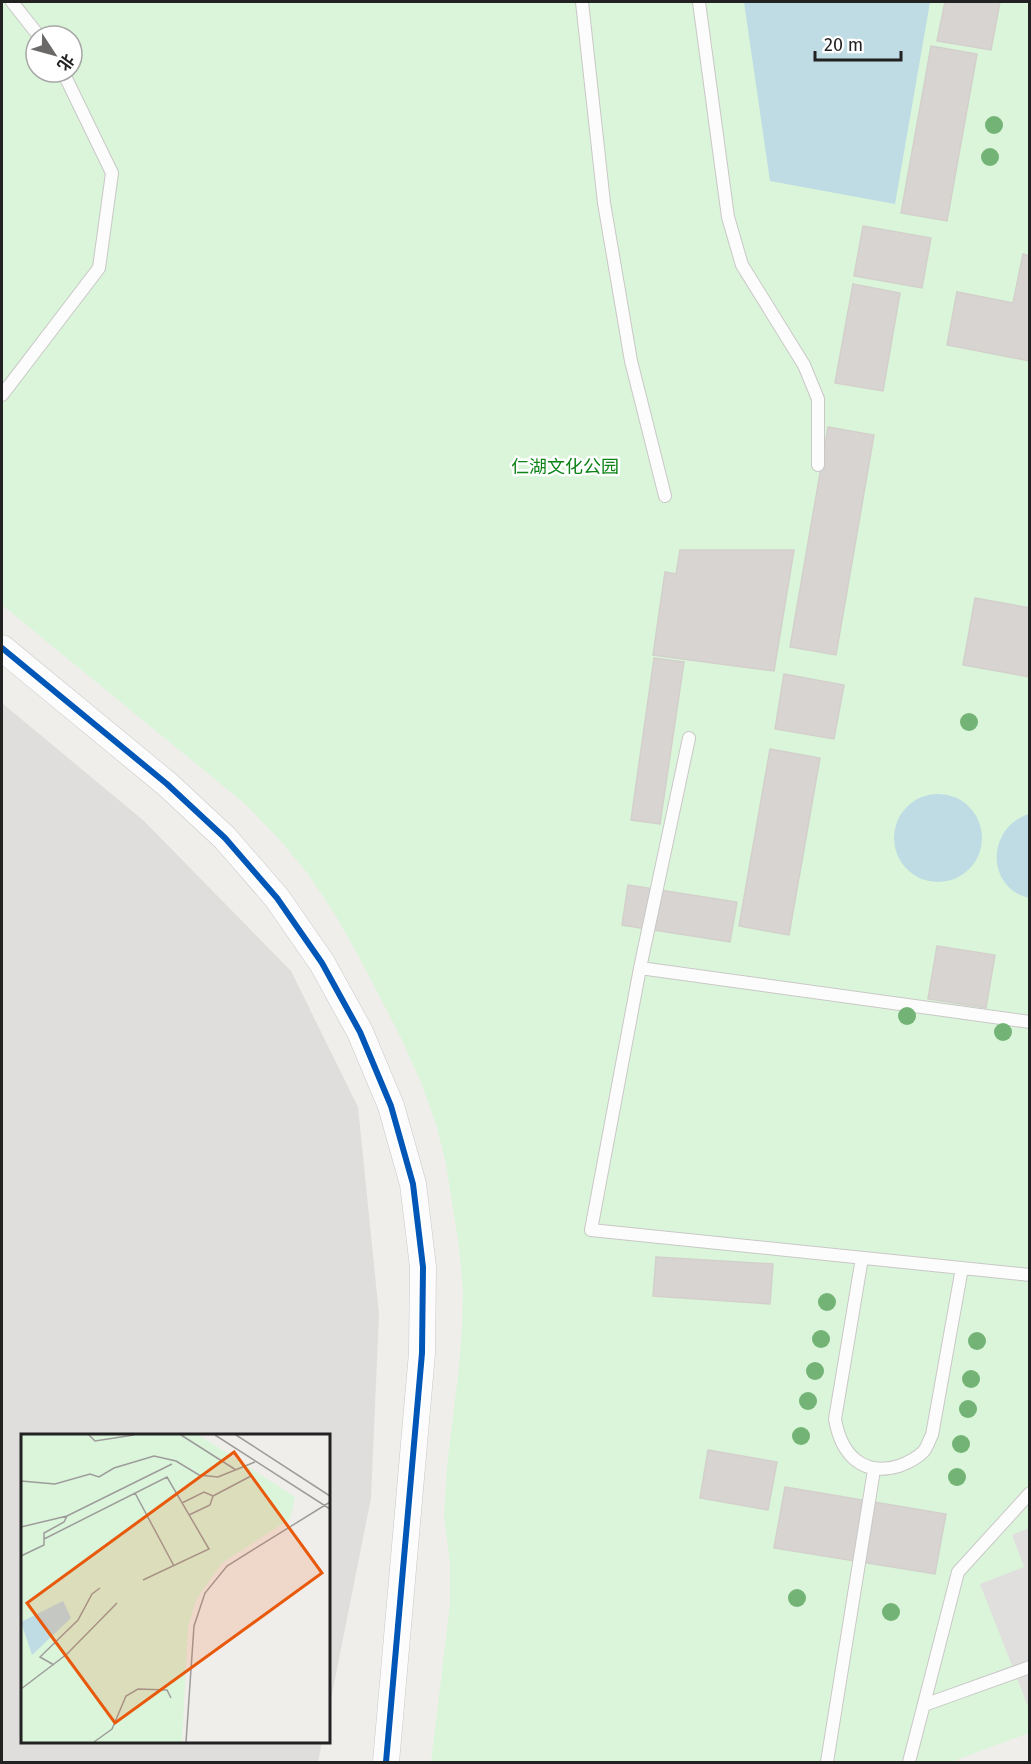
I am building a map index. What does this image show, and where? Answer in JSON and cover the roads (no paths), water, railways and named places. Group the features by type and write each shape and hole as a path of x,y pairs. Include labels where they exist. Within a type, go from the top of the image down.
{"street":[{"path":"2,648 167,784 225,838 277,898 322,963 360,1032 391,1106 413,1184 423,1267 422,1353 387,1762"}],"lane":[{"path":"12,2 29,24"},
{"path":"582,2 604,203 631,361 664,496"},
{"path":"699,2 728,217 742,265 804,365 818,399 818,465"},
{"path":"2,395 99,268 112,173 69,84"},
{"path":"689,738 640,968 591,1230 1029,1275"},
{"path":"640,968 1029,1022"},
{"path":"862,1258 835,1419 838,1436 847,1451 858,1463 874,1470 907,1463 923,1452 932,1435 962,1268"},
{"path":"827,1762 874,1470"},
{"path":"909,1762 958,1572 1029,1492"},
{"path":"924,1705 1029,1667"}],"water":[{"path":"744,2 930,2 895,204 770,181"},
{"path":"938,794 955,798 969,807 978,821 982,838 978,855 969,869 955,878 938,882 921,878 907,869 898,855 894,838 898,821 907,807 921,798"},
{"path":"1030,814 1029,898 1015,892 1005,882 999,870 997,857 999,843 1005,831 1015,821"}],"park label":[{"name":"仁湖文化公园","path":"565,467"}]}
